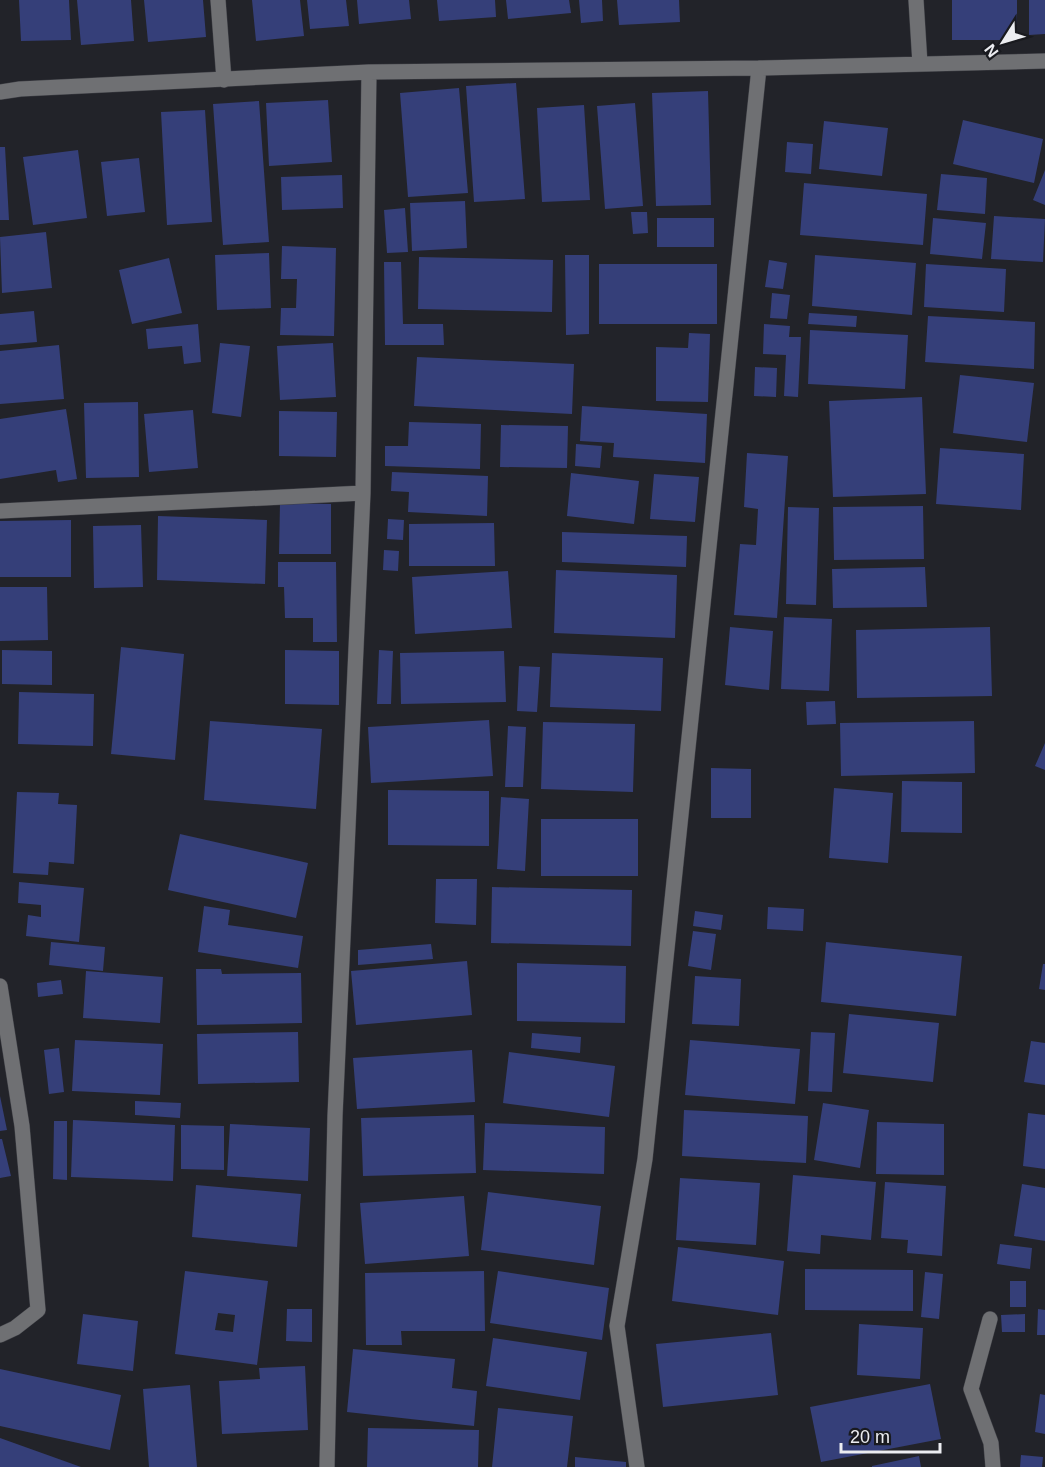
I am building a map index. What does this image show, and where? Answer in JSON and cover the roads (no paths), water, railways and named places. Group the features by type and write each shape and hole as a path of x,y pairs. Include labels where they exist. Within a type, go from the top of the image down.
{"street":[{"path":"218,0 224,80"},
{"path":"916,0 920,64"},
{"path":"0,92 20,89 369,72 759,68 1045,61"},
{"path":"637,1467 617,1326 646,1147 759,68"},
{"path":"327,1467 335,1116 363,493 369,72"},
{"path":"0,511 363,493"},
{"path":"0,986 22,1126 38,1310 15,1328 0,1335"},
{"path":"990,1319 971,1389 991,1443 993,1467"}]}
